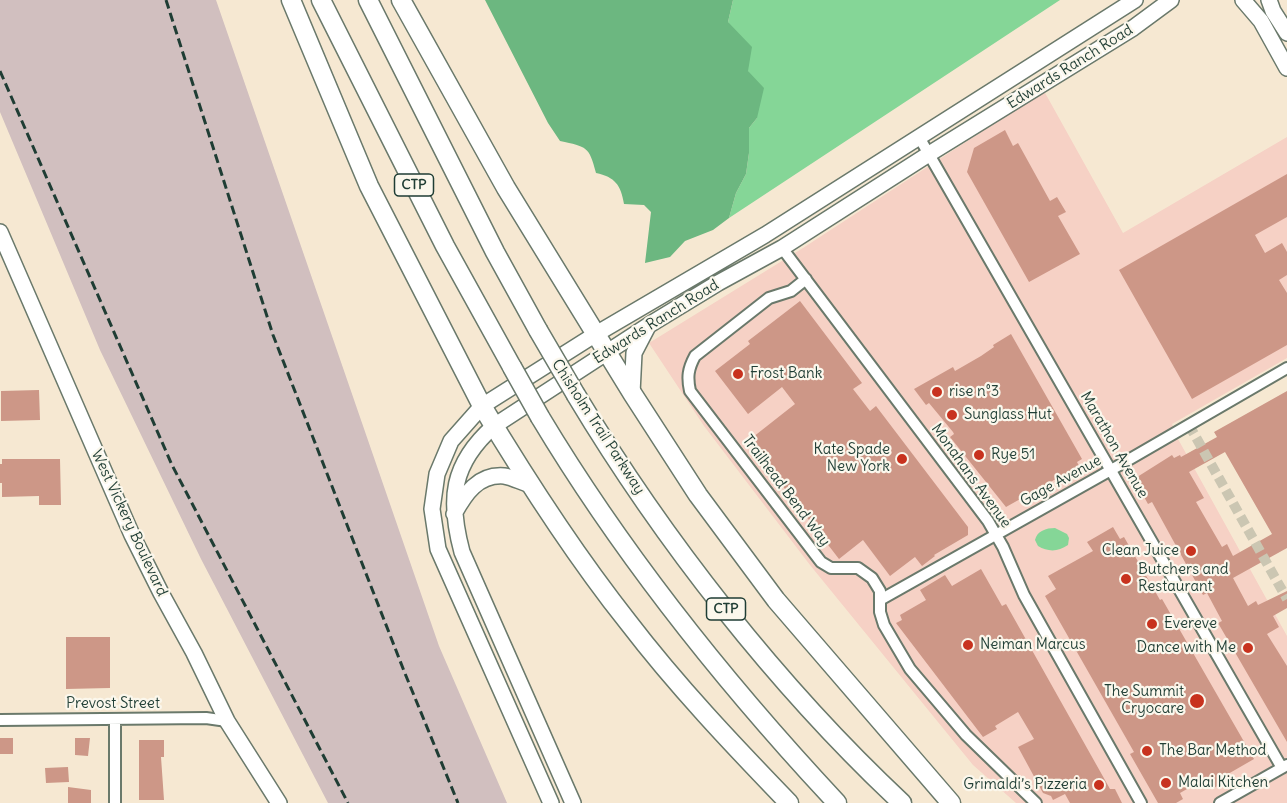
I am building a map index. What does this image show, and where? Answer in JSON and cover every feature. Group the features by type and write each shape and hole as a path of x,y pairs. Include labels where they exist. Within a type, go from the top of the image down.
{"highway":[{"path":"291,0 369,186 494,426 584,564 634,630 716,726 789,803"},
{"name":"CTP","path":"321,0 445,246 540,417 585,490 677,618 758,717 837,803"},
{"name":"Chisholm Trail Parkway","path":"368,0 495,252 601,436 675,542 767,661 808,708 902,803"},
{"path":"401,0 506,188 632,393 698,495 760,579 951,803"}],"street":[{"name":"Edwards Ranch Road","path":"551,803 438,549 432,508 438,474 451,441 482,406 596,334 819,202 1135,0"},
{"name":"Edwards Ranch Road","path":"573,803 462,552 455,525 453,495 459,472 482,437 494,426 649,325 782,248 1133,28 1170,0"},
{"path":"1243,0 1261,21 1287,68"},
{"path":"1269,0 1287,33"},
{"name":"Marathon Avenue","path":"919,137 1284,766"},
{"path":"782,248 782,237 786,230 819,202"},
{"name":"West Vickery Boulevard","path":"0,232 132,535 227,721 279,803"},
{"path":"718,283 740,260 762,245 765,235"},
{"name":"Monahans Avenue","path":"782,248 988,521 1004,547 1024,595 1141,803"},
{"name":"Trailhead Bend Way","path":"806,279 791,291 770,298 695,356 688,369 687,381 690,391 820,562 831,568 852,566 864,571 878,585 880,612 884,625 910,669 966,735 1036,803"},
{"path":"632,393 634,353 649,325"},
{"name":"Gage Avenue","path":"880,600 1287,368"},
{"path":"454,514 463,497 474,485 487,478 505,476 531,485"},
{"name":"Prevost Street","path":"0,720 206,718 227,721"},
{"path":"115,719 115,803"},
{"path":"1220,803 1284,766"}],"shaded area":[{"path":"0,0 216,0 439,646 507,803 328,803 201,559 100,350 0,112"},
{"path":"1044,91 1123,233 1287,137 1287,358 1172,424 1178,439 1287,636 1287,803 1016,803 973,765 810,565 704,426 649,343 803,248"}],"green space":[{"path":"485,0 733,0 728,22 752,47 748,71 764,88 757,118 749,128 746,174 736,193 729,218 713,230 685,241 670,257 645,263 651,212 644,205 624,204 619,187 608,177 596,173 586,149 560,141 548,123"},
{"path":"733,0 1060,0 729,218 736,193 746,174 749,128 757,118 748,71 728,22"},
{"path":"1055,528 1067,534 1068,545 1053,550 1038,546 1035,540 1038,534 1045,529"}],"building":[{"path":"1005,130 1013,146 1018,143 1050,201 1057,197 1066,212 1058,216 1080,254 1029,282 967,172 974,148"},
{"path":"1287,174 1287,217 1255,235 1265,253 1282,243 1287,252 1287,275 1279,280 1287,293 1287,345 1192,399 1119,270"},
{"path":"800,301 862,383 853,389 870,411 876,406 968,527 968,535 934,555 922,566 915,557 890,576 863,540 839,559 748,441 795,404 782,387 748,414 715,371 750,344 748,341"},
{"path":"1011,334 1082,459 1077,462 1079,466 1006,507 950,437 954,434 953,432 929,403 926,405 914,389 953,367 955,371 981,356"},
{"path":"39,390 40,420 1,421 1,391"},
{"path":"1287,391 1287,548 1233,578 1248,606 1256,601 1258,605 1287,591 1287,608 1273,616 1279,627 1267,634 1287,666 1287,742 1218,623 1222,621 1207,593 1203,595 1152,502 1148,504 1134,479 1172,455 1174,458 1180,455 1181,457 1217,437 1214,432","holes":["1225,452 1272,534 1233,556 1227,544 1222,547 1196,502 1204,498 1189,472"]},
{"path":"2,459 60,459 61,505 39,505 39,496 2,497 0,464 2,464"},
{"path":"1113,527 1120,539 1124,537 1160,600 1162,599 1254,759 1228,774 1231,778 1214,788 1208,777 1180,793 1183,799 1176,803 1158,803 1130,754 1134,752 1045,596 1056,589 1048,576 1093,551 1087,542"},
{"path":"981,569 1002,606 1006,604 1110,789 1115,789 1122,803 1070,803 1065,794 1053,800 1051,796 1043,793 1018,747 1034,739 1018,712 995,726 997,729 983,737 896,623 902,620 900,615 926,600 920,590 945,575 952,586"},
{"path":"66,637 110,637 110,688 66,689"},
{"path":"0,738 13,738 13,754 0,754"},
{"path":"75,738 90,738 88,756 75,755"},
{"path":"139,740 164,740 164,757 161,757 164,800 139,800"},
{"path":"68,767 69,782 46,783 45,768"},
{"path":"68,787 91,790 91,803 68,803"}],"tunnel":[{"path":"1189,425 1287,599"}],"railway":[{"path":"166,0 273,335 458,803"},
{"path":"0,71 172,465 348,803"}],"place":[{"name":"Frost Bank","path":"738,374"},
{"name":"rise n°3","path":"937,392"},
{"name":"Sunglass Hut","path":"952,415"},
{"name":"Rye 51","path":"979,455"},
{"name":"Kate Spade New York","path":"902,459"},
{"name":"Clean Juice","path":"1191,551"},
{"name":"Butchers and Restaurant","path":"1126,579"},
{"name":"Evereve","path":"1152,624"},
{"name":"Neiman Marcus","path":"968,645"},
{"name":"Dance with Me","path":"1248,648"},
{"name":"The Summit Cryocare","path":"1197,701"},
{"name":"The Bar Method","path":"1147,751"},
{"name":"Malai Kitchen","path":"1166,783"},
{"name":"Grimaldi’s Pizzeria","path":"1099,785"}]}
